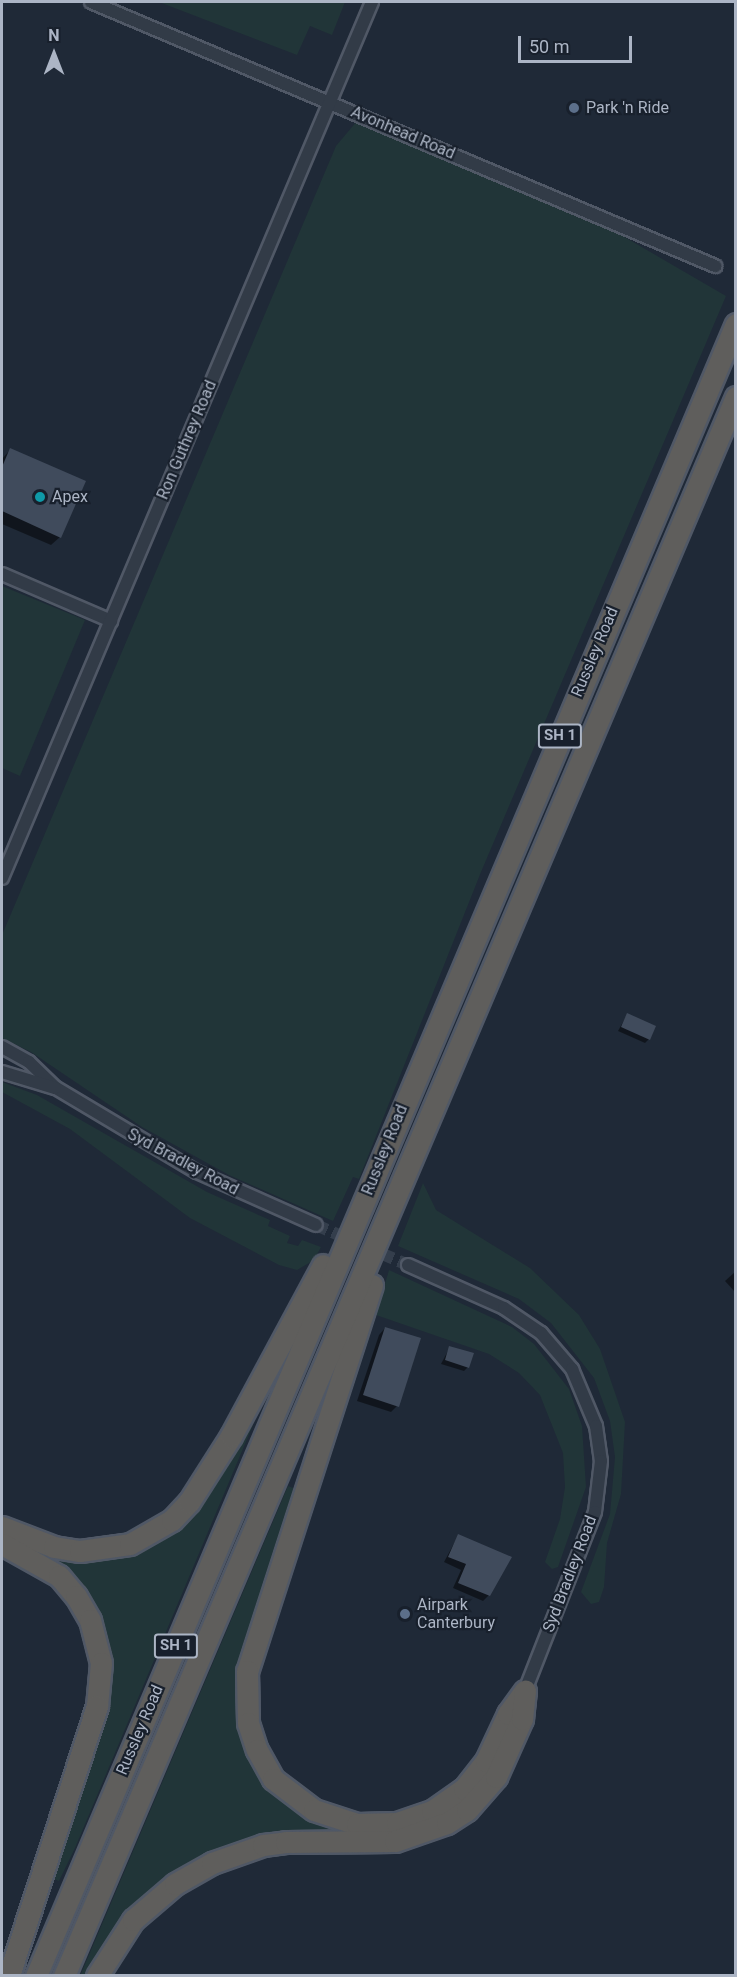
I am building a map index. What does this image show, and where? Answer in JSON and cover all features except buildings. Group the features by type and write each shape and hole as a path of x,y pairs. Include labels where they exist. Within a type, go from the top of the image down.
{"highway":[{"name":"Russley Road","path":"36,1976 735,324"},
{"name":"Russley Road","path":"64,1976 389,1218 735,397"},
{"path":"2,1527 54,1547 89,1551 130,1544 172,1520 206,1478 250,1403 385,1148"},
{"path":"389,1218 369,1294 256,1638 247,1671 248,1723 273,1779 291,1795 335,1819 357,1824 397,1823 432,1811 464,1789 486,1761 508,1714 525,1691"},
{"path":"2,1544 52,1571 76,1596 90,1620 101,1664 97,1706 9,1976"},
{"path":"97,1976 133,1920 175,1884 212,1863 264,1845 286,1842 395,1841 447,1823 475,1802 495,1777 522,1719 525,1691"}],"street":[{"name":"Avonhead Road","path":"91,2 715,266"},
{"name":"Ron Guthrey Road","path":"2,878 372,2"},
{"path":"2,574 111,621"},
{"name":"Syd Bradley Road","path":"2,1047 29,1062 56,1088 197,1172 316,1225"},
{"name":"Syd Bradley Road","path":"2,1072 56,1088"},
{"name":"Syd Bradley Road","path":"408,1265 504,1308 541,1334 572,1369 596,1426 601,1461 595,1512 525,1691"}],"green space":[{"path":"159,2 345,2 332,35 310,26 297,55"},
{"path":"357,121 621,235 726,296 481,872 359,1179 353,1177 333,1221 229,1175 142,1127 31,1052 2,1038 2,935 336,146"},
{"path":"2,586 85,620 20,776 2,768"},
{"path":"2,1082 37,1095 207,1192 270,1220 268,1226 290,1236 287,1243 298,1246 302,1240 321,1247 314,1260 297,1270 279,1265 190,1218 70,1129 2,1092"},
{"path":"423,1183 436,1210 530,1268 579,1315 600,1349 625,1422 621,1494 607,1543 604,1587 599,1602 591,1604 581,1592 610,1514 615,1457 610,1421 594,1378 551,1323 519,1299 398,1246"},
{"path":"389,1270 512,1327 534,1344 569,1389 582,1426 586,1487 558,1567 552,1569 545,1562 560,1519 565,1487 563,1453 540,1395 519,1373 489,1354 376,1315"},
{"path":"247,1421 253,1425 75,1848 59,1881 49,1877 106,1649 44,1558 46,1553 136,1550"},
{"path":"288,1486 296,1489 249,1635 256,1769 284,1801 333,1827 331,1835 261,1837 212,1852 177,1872 89,1975 80,1976"}],"tunnel":[{"path":"316,1225 408,1265"}],"place":[{"name":"Park 'n Ride","path":"574,108"},
{"name":"Apex","path":"40,497"},
{"name":"Airpark Canterbury","path":"405,1614"}]}
